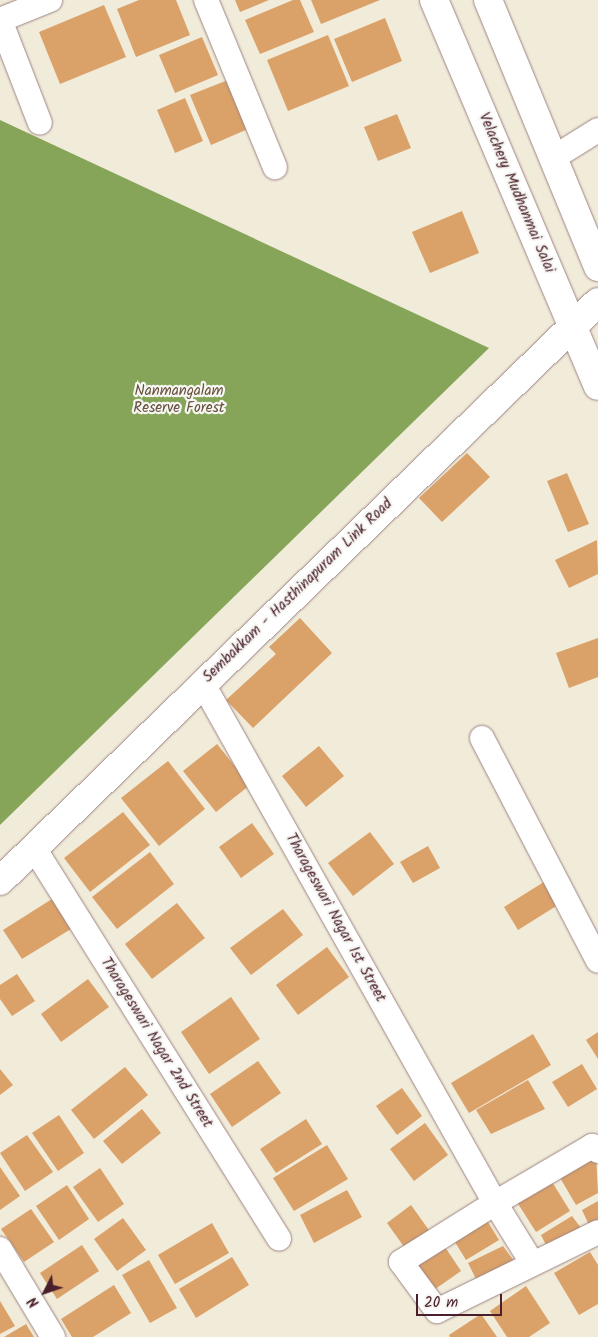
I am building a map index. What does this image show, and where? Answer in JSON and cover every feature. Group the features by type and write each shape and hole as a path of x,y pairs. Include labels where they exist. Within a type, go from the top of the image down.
{"street":[{"path":"40,123 0,20 50,0"},
{"path":"206,0 275,167"},
{"name":"Velachery Mudhanmai Salai","path":"434,0 598,386"},
{"path":"488,0 598,267"},
{"path":"553,158 598,130"},
{"name":"Sembakkam - Hasthinapuram Link Road","path":"0,881 598,302"},
{"name":"Tharageswari Nagar 1st Street","path":"203,684 466,1152 531,1261"},
{"path":"482,738 598,961"},
{"name":"Tharageswari Nagar 2nd Street","path":"34,848 279,1238"},
{"path":"598,1151 592,1146 495,1203 402,1262 437,1311 531,1261 598,1232"},
{"path":"0,1249 53,1337"}],"green space":[{"name":"Nanmangalam Reserve Forest","path":"0,120 489,348 0,825"}],"building":[{"path":"139,0 176,0 190,35 136,57 117,9"},
{"path":"235,0 269,0 240,12"},
{"path":"293,0 300,0 314,32 260,54 245,20"},
{"path":"311,0 380,0 321,24"},
{"path":"104,5 126,57 60,84 39,32"},
{"path":"385,18 402,61 352,82 334,39"},
{"path":"328,35 349,86 288,111 267,60"},
{"path":"202,37 218,75 175,93 159,55"},
{"path":"228,80 248,129 211,145 190,95"},
{"path":"185,98 203,141 175,153 157,110"},
{"path":"397,114 411,148 378,161 364,127"},
{"path":"462,211 479,253 430,273 412,232"},
{"path":"467,453 490,477 442,522 419,498"},
{"path":"567,473 589,524 568,532 547,481"},
{"path":"597,540 598,574 569,588 555,560"},
{"path":"300,618 332,653 253,728 226,700 276,654 269,647"},
{"path":"598,638 598,677 569,688 556,653"},
{"path":"217,744 250,785 216,812 183,771"},
{"path":"319,746 344,776 306,807 282,776"},
{"path":"168,761 205,809 159,846 121,798"},
{"path":"123,812 150,845 90,892 64,858"},
{"path":"252,823 274,854 241,878 219,847"},
{"path":"370,832 394,864 353,896 328,863"},
{"path":"428,846 440,868 413,883 400,862"},
{"path":"150,852 174,884 117,929 92,897"},
{"path":"547,880 561,903 518,930 504,907"},
{"path":"52,899 71,929 22,959 3,930"},
{"path":"177,903 205,938 152,979 125,944"},
{"path":"283,909 303,935 251,975 230,948"},
{"path":"327,947 349,977 298,1015 276,985"},
{"path":"17,974 35,1001 12,1016 0,999 0,985"},
{"path":"88,979 109,1007 61,1042 41,1014"},
{"path":"231,997 260,1039 209,1074 181,1032"},
{"path":"598,1032 598,1059 586,1040"},
{"path":"533,1034 551,1065 469,1113 451,1083"},
{"path":"258,1061 281,1093 232,1127 210,1094"},
{"path":"582,1064 597,1089 568,1107 552,1082"},
{"path":"125,1067 148,1095 94,1139 71,1110"},
{"path":"0,1069 13,1085 0,1095"},
{"path":"528,1080 545,1109 491,1134 476,1110"},
{"path":"402,1088 422,1116 397,1135 376,1106"},
{"path":"142,1109 161,1133 122,1164 103,1141"},
{"path":"59,1115 84,1153 58,1171 32,1133"},
{"path":"306,1119 322,1144 276,1173 260,1149"},
{"path":"425,1123 448,1155 414,1181 390,1149"},
{"path":"27,1135 53,1172 25,1191 0,1153"},
{"path":"327,1145 348,1179 294,1211 273,1178"},
{"path":"596,1155 598,1193 576,1205 559,1176"},
{"path":"0,1167 20,1196 0,1210"},
{"path":"100,1168 124,1204 98,1222 73,1187"},
{"path":"549,1177 570,1211 536,1232 515,1199"},
{"path":"67,1185 89,1219 59,1240 36,1206"},
{"path":"347,1190 362,1217 314,1243 300,1215"},
{"path":"598,1201 598,1220 589,1225 582,1210"},
{"path":"411,1205 431,1233 407,1251 387,1223"},
{"path":"31,1209 54,1242 24,1262 1,1229"},
{"path":"483,1214 499,1240 466,1260 450,1234"},
{"path":"572,1216 581,1228 547,1247 541,1235"},
{"path":"123,1218 146,1250 117,1271 94,1239"},
{"path":"212,1223 229,1253 175,1284 158,1255"},
{"path":"441,1241 461,1271 431,1292 411,1261"},
{"path":"82,1245 99,1271 57,1299 40,1273"},
{"path":"503,1246 514,1261 477,1281 468,1263"},
{"path":"590,1252 598,1265 598,1304 579,1315 554,1273"},
{"path":"232,1257 249,1285 196,1318 179,1289"},
{"path":"149,1260 177,1308 150,1323 122,1275"},
{"path":"114,1285 131,1313 93,1337 72,1337 61,1319"},
{"path":"526,1286 550,1323 529,1337 507,1337 490,1311"},
{"path":"0,1301 15,1326 0,1334"},
{"path":"481,1314 497,1337 450,1337 449,1335"},
{"path":"26,1324 34,1337 4,1337"}]}
